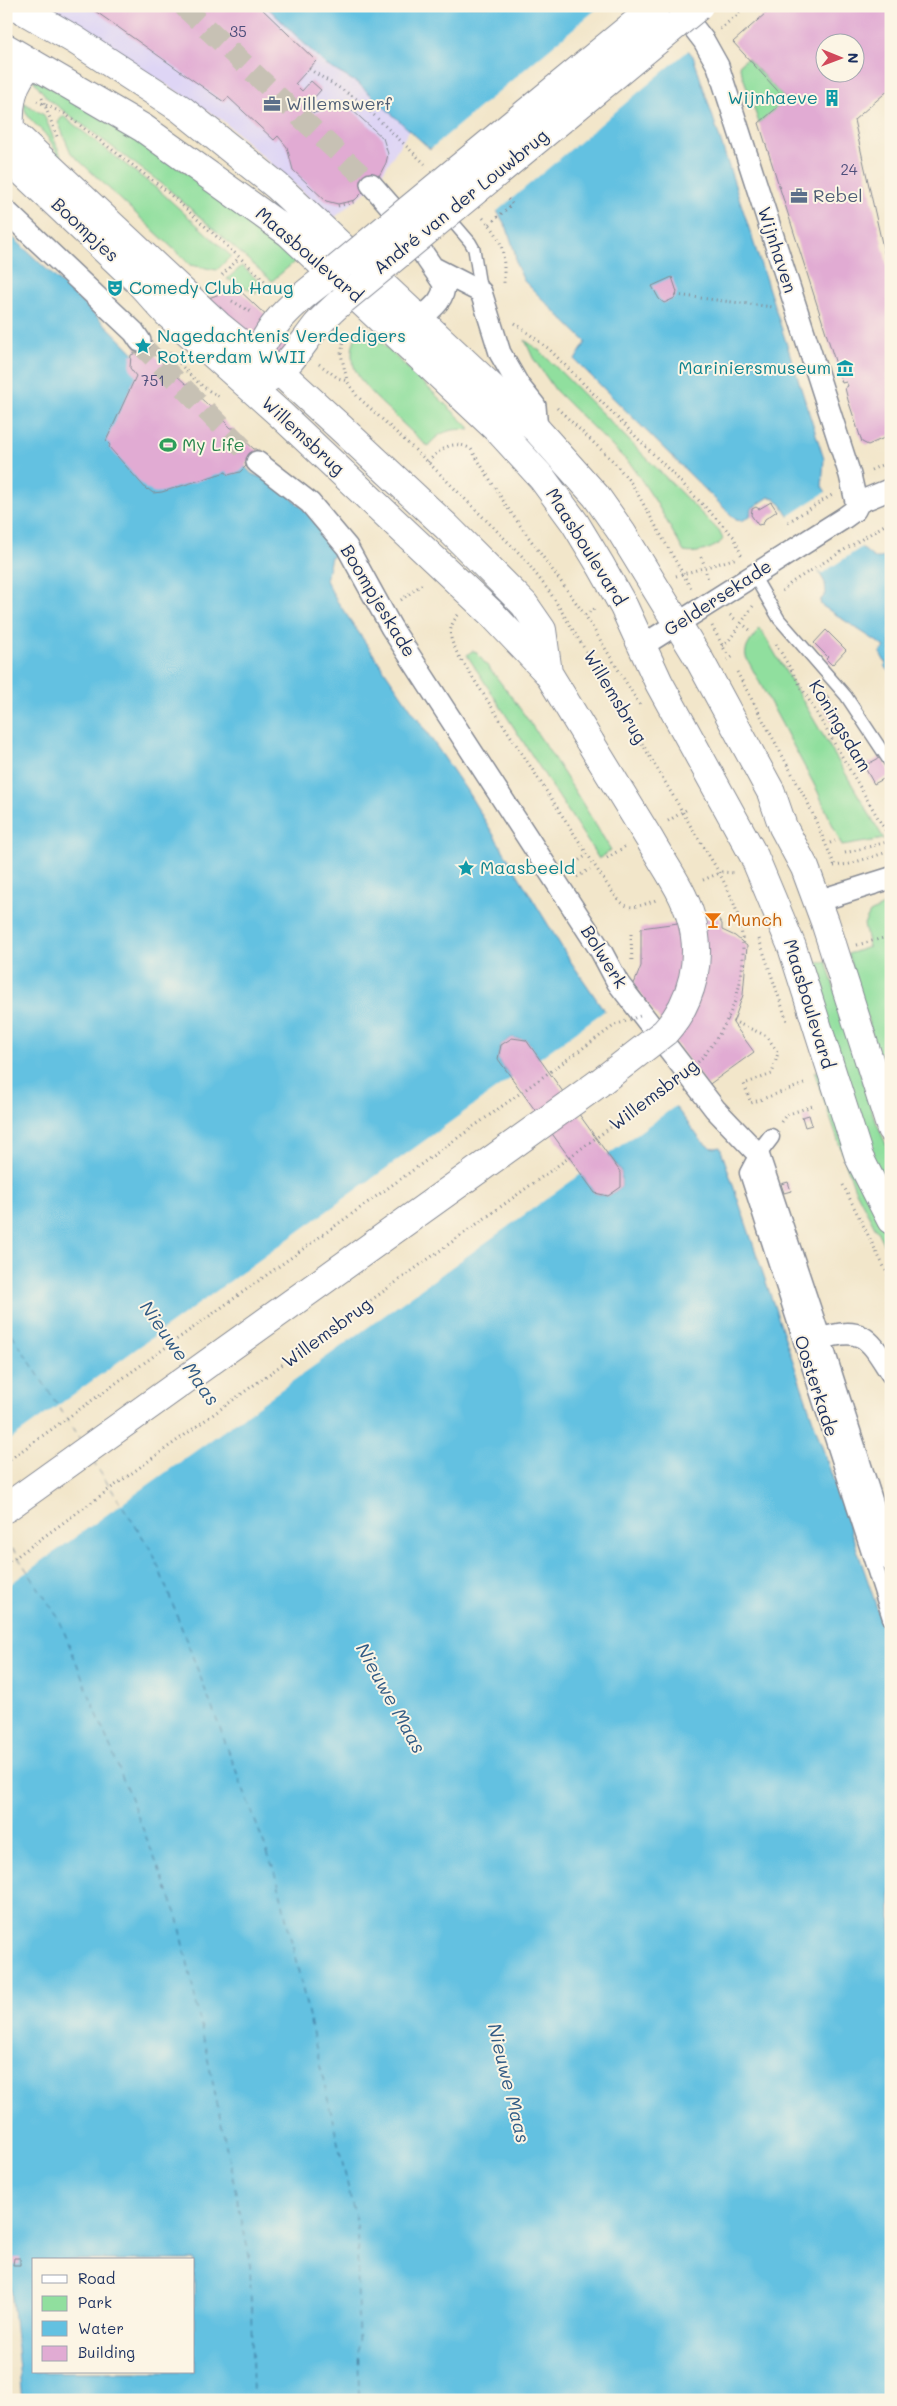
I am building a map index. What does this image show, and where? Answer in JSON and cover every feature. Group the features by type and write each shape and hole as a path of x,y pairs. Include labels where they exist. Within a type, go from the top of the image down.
{"main road":[{"name":"Maasboulevard","path":"16,6 145,84 217,136 299,205 537,430 573,469 616,523 706,671 771,792 783,827 818,901 891,1129"},
{"name":"André van der Louwbrug","path":"250,387 256,356 268,334 285,311 656,6"},
{"name":"André van der Louwbrug","path":"250,387 280,372 300,350 318,324 343,300 699,6"},
{"name":"Maasboulevard","path":"6,48 30,64 142,128 283,228 492,425 534,468 570,516 601,566 659,683 754,856 788,938 849,1131 859,1157 891,1220"},
{"path":"7,137 9,114 15,89 19,78 30,64"},
{"name":"Boompjes","path":"7,137 256,356"},
{"name":"Boompjes","path":"7,137 167,313 250,387"},
{"name":"Willemsbrug","path":"256,356 280,372 447,527 524,604 542,630 548,673"},
{"name":"Willemsbrug","path":"6,1508 599,1083 665,1032 674,1022 689,993 696,962 694,930 690,916 671,876 548,673 491,613 250,387"},
{"path":"788,938 795,924 812,918 818,901"}],"street":[{"name":"Wijnhaven","path":"677,6 704,41 718,66 850,510"},
{"path":"371,184 392,208 444,284 444,292 440,300 420,319"},
{"path":"6,211 134,332 140,341"},
{"path":"432,267 481,292 500,353 519,386 535,406 537,430"},
{"name":"Boompjeskade","path":"257,462 310,503 343,541 392,626 478,760"},
{"path":"850,510 891,489"},
{"name":"Geldersekade","path":"642,646 754,576 850,510"},
{"name":"Bolwerk","path":"478,760 601,951 618,983 715,1109 752,1148"},
{"path":"818,901 891,878"},
{"name":"Oosterkade","path":"752,1148 771,1137"},
{"name":"Oosterkade","path":"752,1148 820,1339 891,1561"},
{"name":"Oosterkade","path":"752,1148 748,1173 891,1618"},
{"name":"Oosterkade","path":"820,1339 840,1333 858,1335 874,1347 891,1373"}],"lane":[{"path":"452,221 474,249 481,292"},
{"path":"754,576 779,619 846,696 891,764"}],"path":[{"path":"724,27 748,6"},
{"path":"309,69 319,76"},
{"path":"15,89 65,114 164,189 268,284"},
{"path":"338,206 357,202"},
{"path":"490,224 511,205 510,202"},
{"path":"222,275 239,258"},
{"path":"676,295 775,308"},
{"path":"521,328 549,349 680,481 734,537 740,553"},
{"path":"346,330 341,354 347,381"},
{"name":"Willemsbrug","path":"6,1564 690,1070 708,1053 728,1019 736,998 741,972 741,930 735,906 723,880 573,628 537,574 507,540 428,462 357,396 347,381 338,378 315,361"},
{"name":"Maasboulevard","path":"428,462 448,446 461,444 471,449 509,510 585,615 646,715"},
{"path":"870,471 891,461"},
{"path":"788,522 830,496"},
{"path":"866,528 870,534 891,521"},
{"name":"Geldersekade","path":"770,602 792,582 870,534"},
{"path":"701,558 704,564"},
{"name":"Geldersekade","path":"670,579 730,560"},
{"path":"394,605 428,580"},
{"name":"Geldersekade","path":"719,647 728,642 753,607"},
{"path":"461,611 451,624 449,636 458,655 587,855 621,903 630,908"},
{"path":"585,615 590,612"},
{"path":"745,626 750,630"},
{"name":"Koningsdam","path":"774,640 891,840"},
{"path":"845,853 891,840"},
{"path":"830,843 835,841"},
{"path":"625,842 630,850"},
{"path":"835,866 849,864 891,851"},
{"path":"572,865 587,855"},
{"path":"732,867 734,873"},
{"path":"585,872 590,869"},
{"path":"657,897 660,903"},
{"path":"631,934 633,954"},
{"path":"856,945 891,936"},
{"path":"6,1462 604,1033 616,1025 646,1014"},
{"path":"728,1019 766,1036 778,1053 772,1074 744,1084 751,1103 807,1083"},
{"path":"784,1119 786,1115 814,1105"}],"shaded area":[{"name":"Willemswerf","path":"42,6 290,6 414,123 376,183 333,219 222,120"}],"green space":[{"path":"747,58 786,100 814,74 814,82 855,82 877,89 786,101 759,123 739,65"},
{"path":"33,80 37,80 105,121 205,185 299,258 272,281 166,187 48,99"},
{"path":"24,103 44,115 62,158 68,167 45,134 29,118"},
{"path":"63,116 161,192 231,256 217,270 190,265 71,153 58,122"},
{"path":"242,266 264,286 257,293 227,279"},
{"path":"363,325 470,430 452,430 437,437 428,446 380,401 356,372 353,362 352,350 355,338"},
{"path":"525,340 541,352 719,531 723,539 720,542 706,550 684,552 656,502 632,466 556,391 533,358"},
{"path":"760,628 884,839 842,846 817,790 746,657 746,649"},
{"path":"475,651 530,723 611,850 599,859 467,655"},
{"path":"891,902 891,923 886,925 885,934 887,942 891,946 891,1097 848,954 869,947 864,924 870,913"},
{"path":"826,961 872,1112 891,1156 891,1194 872,1156 810,966"},
{"path":"814,1071 823,1074 861,1177 891,1237 891,1258 854,1187"}],"water":[{"path":"266,6 650,6 693,56 824,459 822,486 862,548 874,558 881,558 891,553 891,673 884,666 886,664 880,653 885,647 821,605 820,601 826,593 825,583 783,507 775,498 769,497 751,509 750,516 742,521 736,520 575,360 586,342 524,281 516,264 515,253 507,228 497,211 432,147 430,149 359,84 326,65"},
{"name":"Nieuwe Maas","path":"6,231 113,332 252,474 275,483 310,515 338,553 331,557 326,580 335,598 467,791 569,959 621,1035 700,1139 711,1147 720,1147 891,1649 891,2400 22,2400 6,2238","holes":["512,1038 526,1040 621,1172 621,1187 608,1196 595,1193 498,1059 501,1045"]}],"pier":[{"path":"600,6 653,6 690,49 495,213 432,150 428,151"},
{"path":"827,491 862,547 821,574 815,568 786,518"},
{"path":"607,1009 677,1105 606,1156 537,1060"},
{"path":"514,1076 584,1172 6,1587 6,1443"}],"building":[{"name":"Willemswerf","path":"88,6 259,6 316,61 295,84 302,91 311,81 321,90 306,107 314,113 337,106 351,109 383,138 388,154 386,163 379,176 355,200 338,204 326,201 293,170 287,147 278,136 274,140 228,97 224,102"},
{"path":"774,6 891,6 891,88 854,120 891,283 891,435 868,445 862,442 845,388 848,386 846,382 842,383 759,123 786,100 733,42"},
{"path":"672,277 677,292 675,298 664,303 659,299 652,286"},
{"path":"237,288 294,342 243,397 157,316"},
{"path":"135,341 143,344 163,363 166,363 166,366 186,384 189,384 189,387 209,406 212,406 212,409 231,428 234,428 234,431 254,449 257,449 257,462 247,462 240,472 228,475 226,472 162,492 153,493 147,490 109,447 110,445 106,441 136,376 130,368 131,355 136,353"},
{"path":"771,502 777,511 765,519 763,524 758,525 751,515 752,509 756,507 759,509"},
{"path":"826,630 846,650 832,665 826,659 828,657 814,643"},
{"path":"827,696 839,718 832,722 820,701"},
{"path":"881,757 891,775 874,784 864,766"},
{"path":"711,917 718,918 722,924 722,930 735,936 747,946 743,995 733,1023 754,1052 707,1086 634,984 641,966 641,928 678,923 696,923"},
{"path":"512,1038 526,1040 621,1173 621,1187 608,1196 595,1193 498,1059 501,1045"},
{"path":"809,1115 812,1125 805,1127 802,1117"},
{"path":"788,1182 791,1191 784,1193 781,1184"},
{"path":"14,2258 20,2258 20,2265 13,2265"}],"ferry route":[{"path":"6,1325 79,1438"},
{"path":"93,1461 153,1553 277,1878 357,2226 359,2400"},
{"path":"6,1539 59,1619 178,1917 250,2260 253,2400"}],"tunnel":[{"path":"183,6 371,184"},
{"path":"140,341 142,346 257,462"}],"place":[{"name":"Wijnhaeve","path":"832,98"},
{"name":"Willemswerf","path":"272,104"},
{"name":"Rebel","path":"799,196"},
{"name":"Comedy Club Haug","path":"115,288"},
{"name":"Nagedachtenis Verdedigers Rotterdam WWII","path":"143,346"},
{"name":"Mariniersmuseum","path":"845,368"},
{"name":"My Life","path":"168,445"},
{"name":"Maasbeeld","path":"466,868"},
{"name":"Munch","path":"713,920"}]}
